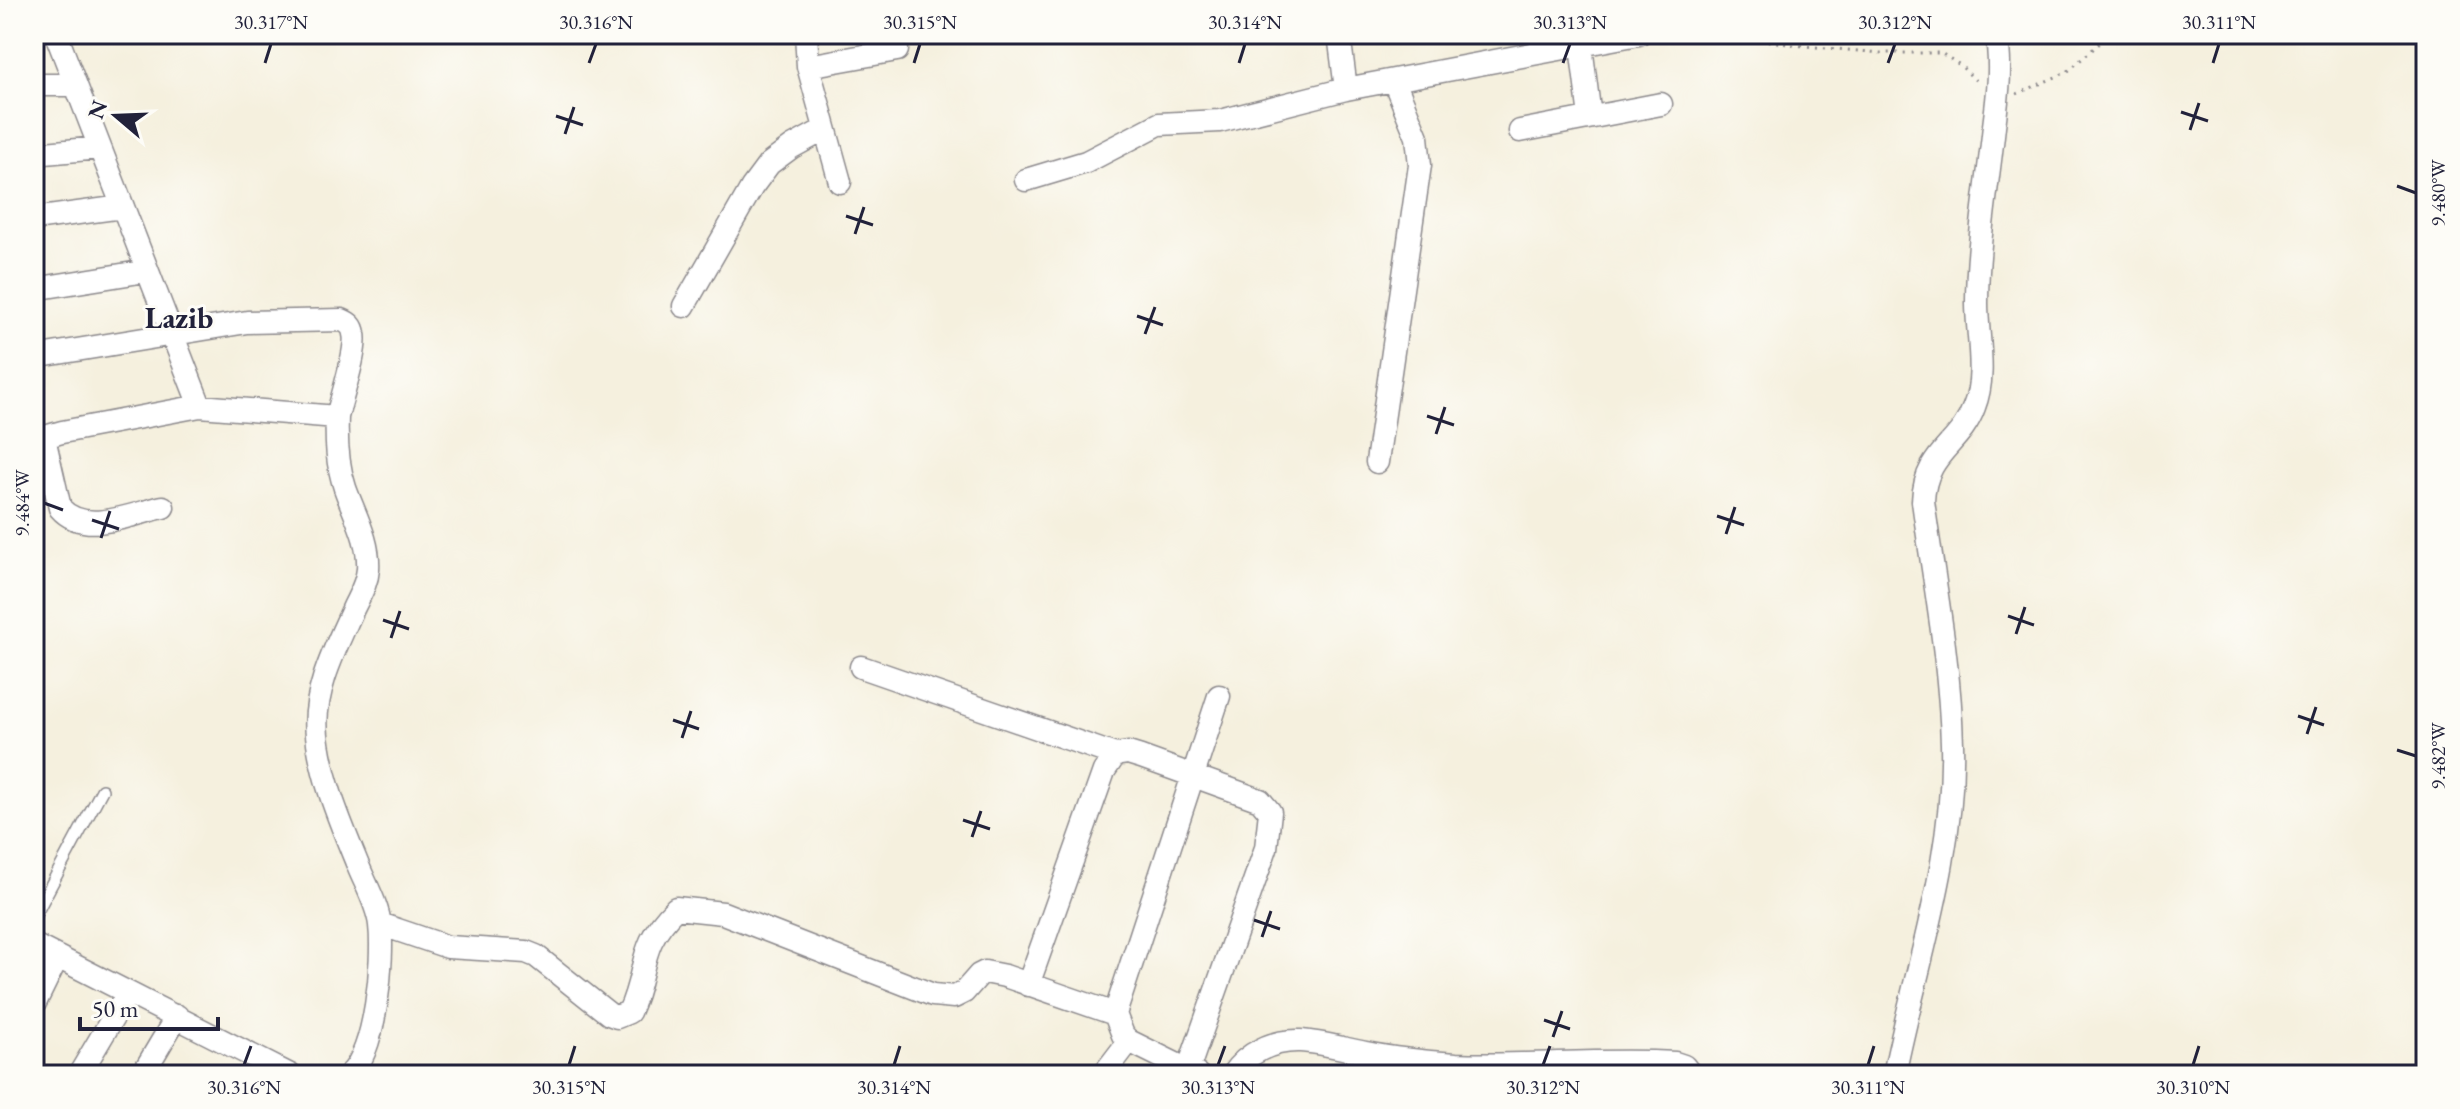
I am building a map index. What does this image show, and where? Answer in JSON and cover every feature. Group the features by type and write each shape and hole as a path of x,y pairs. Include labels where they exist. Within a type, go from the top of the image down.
{"street":[{"path":"56,34 200,406"},
{"path":"806,34 808,66 840,182"},
{"path":"1339,34 1346,89"},
{"path":"1026,180 1086,162 1159,124 1220,121 1346,89 1639,34"},
{"path":"1894,1075 1944,853 1952,746 1948,690 1923,501 1924,480 1935,460 1966,423 1975,406 1979,385 1978,263 1997,101 1999,46 1996,34"},
{"path":"1581,46 1590,117"},
{"path":"808,66 897,50"},
{"path":"1377,462 1420,165 1417,137 1394,81"},
{"path":"34,85 74,85"},
{"path":"1520,131 1661,104"},
{"path":"684,306 752,187 769,164 825,129"},
{"path":"34,154 99,148"},
{"path":"34,219 122,207"},
{"path":"34,289 146,271"},
{"path":"34,357 247,322 337,319 349,323 355,336 337,417 336,452 344,486 362,532 368,570 365,585 330,663 318,702 317,735 338,815 380,924 373,1028 364,1054 349,1075"},
{"path":"163,507 94,522 80,522 67,516 60,508 39,439 200,406 337,417"},
{"path":"861,667 1115,755 1128,753 1194,775 1260,800 1270,812 1266,848 1193,1072 1129,1041 1123,1035 1115,1014 1194,775 1219,696"},
{"path":"1028,985 1104,771 1115,755"},
{"path":"380,924 448,947 526,952 536,956 609,1014 617,1017 629,1012 645,952 659,925 676,908 723,913 933,995 954,997 985,972 1115,1014"},
{"path":"34,945 290,1075"},
{"path":"34,1005 57,958"},
{"path":"79,1075 127,994"},
{"path":"142,1075 177,1016"},
{"path":"1103,1075 1129,1041"},
{"path":"1232,1075 1240,1063 1259,1050 1278,1043 1300,1041 1439,1068 1645,1061 1675,1063 1690,1071 1691,1075"}],"lane":[{"path":"34,917 102,790"}],"path":[{"path":"1729,34 1881,53 1941,53 1960,65 1997,101 2067,72 2110,34"}],"district":[{"name":"Lazib","path":"179,317"}]}
